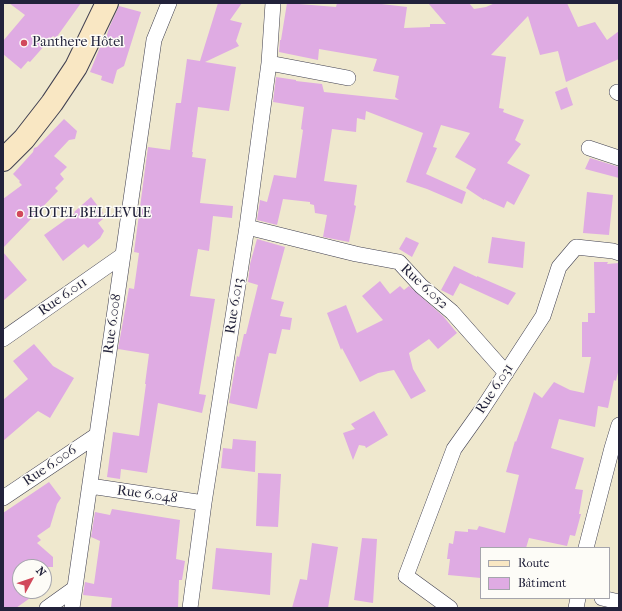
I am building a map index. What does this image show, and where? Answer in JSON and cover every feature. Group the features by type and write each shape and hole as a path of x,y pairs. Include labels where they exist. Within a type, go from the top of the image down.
{"main road":[{"path":"3,160 24,139 56,97 76,67 107,3"}],"street":[{"name":"Rue 6.008","path":"72,608 154,40 169,3"},
{"name":"Rue 6.013","path":"190,608 204,503 247,227 269,63 274,3"},
{"path":"269,63 348,78"},
{"path":"589,148 619,158"},
{"name":"Rue 6.052","path":"247,227 356,254 399,262 421,286 452,312 506,373"},
{"name":"Rue 6.031","path":"450,608 406,576 454,448 481,411 543,316 559,267 576,247 619,253"},
{"name":"Rue 6.011","path":"3,338 123,255"},
{"path":"586,547 619,425"},
{"name":"Rue 6.006","path":"3,498 97,435"},
{"name":"Rue 6.048","path":"90,486 204,503"},
{"path":"47,608 75,588"},
{"path":"606,599 619,602"}],"building":[{"path":"9,3 81,3 56,38 53,36 30,62 28,61 21,69 3,54 3,41 25,15"},
{"path":"218,3 242,3 230,20 242,23 236,41 239,46 205,62 236,67 229,111 198,107 192,152 192,157 206,159 200,203 233,206 232,218 213,216 209,251 198,249 190,296 215,299 199,394 206,395 202,413 158,403 147,473 121,469 120,479 107,477 113,432 139,436 146,384 149,354 118,349 129,288 134,289 139,253 134,252 148,147 170,150 176,103 181,103 187,59 200,61"},
{"path":"287,3 336,7 337,3 373,3 407,7 404,28 430,27 430,24 446,24 428,3 469,3 474,9 486,7 495,3 567,3 578,27 595,22 607,40 619,31 619,59 566,82 558,51 540,55 528,16 491,55 506,57 499,108 504,109 503,112 524,120 515,140 521,144 507,163 530,175 514,205 507,201 504,208 484,200 466,188 476,169 455,157 470,133 441,125 433,147 437,148 426,174 466,192 462,204 406,182 423,133 366,111 365,120 357,118 356,132 332,129 324,181 357,185 354,205 356,206 349,242 323,237 327,215 315,213 314,205 310,204 310,202 283,199 277,225 257,220 260,200 267,202 274,175 296,178 303,130 301,129 304,107 273,102 276,77 322,84 324,92 399,100 395,97 399,76 373,71 377,59 319,49 318,60 279,52"},
{"path":"119,6 141,12 124,66 117,70 113,84 101,80 102,76 90,72 100,47 103,48 109,28"},
{"path":"567,87 573,105 561,110 555,92"},
{"path":"64,119 77,131 75,139 69,140 54,156 67,167 60,174 64,179 55,188 58,191 3,248 3,199 22,185 13,174 33,152 34,148 37,147"},
{"path":"590,158 619,167 619,178 585,169"},
{"path":"587,192 613,195 609,235 583,233"},
{"path":"91,197 103,213 101,215 103,219 98,223 104,231 100,238 88,248 84,244 63,261 44,235 75,213 74,212"},
{"path":"406,237 419,243 412,257 399,249"},
{"path":"492,237 525,242 523,268 488,263"},
{"path":"257,239 285,247 271,299 284,302 280,316 292,318 290,330 282,329 276,354 269,353 257,409 229,403 237,356 239,357 244,334 246,334 258,285 248,282 250,264"},
{"path":"3,252 27,280 3,301"},
{"path":"594,262 608,262 607,264 619,263 619,368 616,381 614,380 608,408 598,406 595,427 559,419 551,448 584,458 575,489 583,490 579,514 581,514 575,536 570,535 567,546 529,538 526,547 480,547 480,578 448,575 450,559 447,559 449,543 453,544 455,531 468,532 468,529 477,530 479,526 505,533 519,475 506,472 515,441 516,442 534,392 542,398 554,382 570,390 584,393 591,357 582,357 582,322 588,322 588,313 595,313"},
{"path":"454,266 516,293 508,305 460,283 453,296 441,290"},
{"path":"380,281 390,294 400,286 404,290 409,286 443,316 457,333 438,349 429,339 409,353 413,369 426,391 411,399 394,370 378,373 360,382 342,348 341,350 327,313 346,305 357,333 383,320 362,296"},
{"path":"34,344 53,366 74,378 50,418 38,411 3,441 3,400 28,379 13,361"},
{"path":"374,411 388,435 366,448 365,446 359,445 353,460 343,433 355,429 351,424"},
{"path":"233,439 256,441 255,472 221,468 223,448 232,449"},
{"path":"258,473 281,474 278,527 256,526"},
{"path":"49,482 61,498 57,504 50,527 37,536 41,540 37,543 53,557 53,567 52,559 12,559 12,599 29,599 16,608 3,608 3,513"},
{"path":"112,509 180,520 176,559 185,561 182,580 179,580 178,608 111,608 112,598 83,595 85,582 94,584 100,541 91,537 95,512 110,515"},
{"path":"362,538 377,539 373,603 354,600"},
{"path":"312,543 338,547 328,608 292,608 300,579 307,580"},
{"path":"216,548 272,553 270,595 212,589"}],"place":[{"name":"Panthere Hôtel","path":"24,43"},
{"name":"HOTEL BELLEVUE","path":"20,214"}]}
